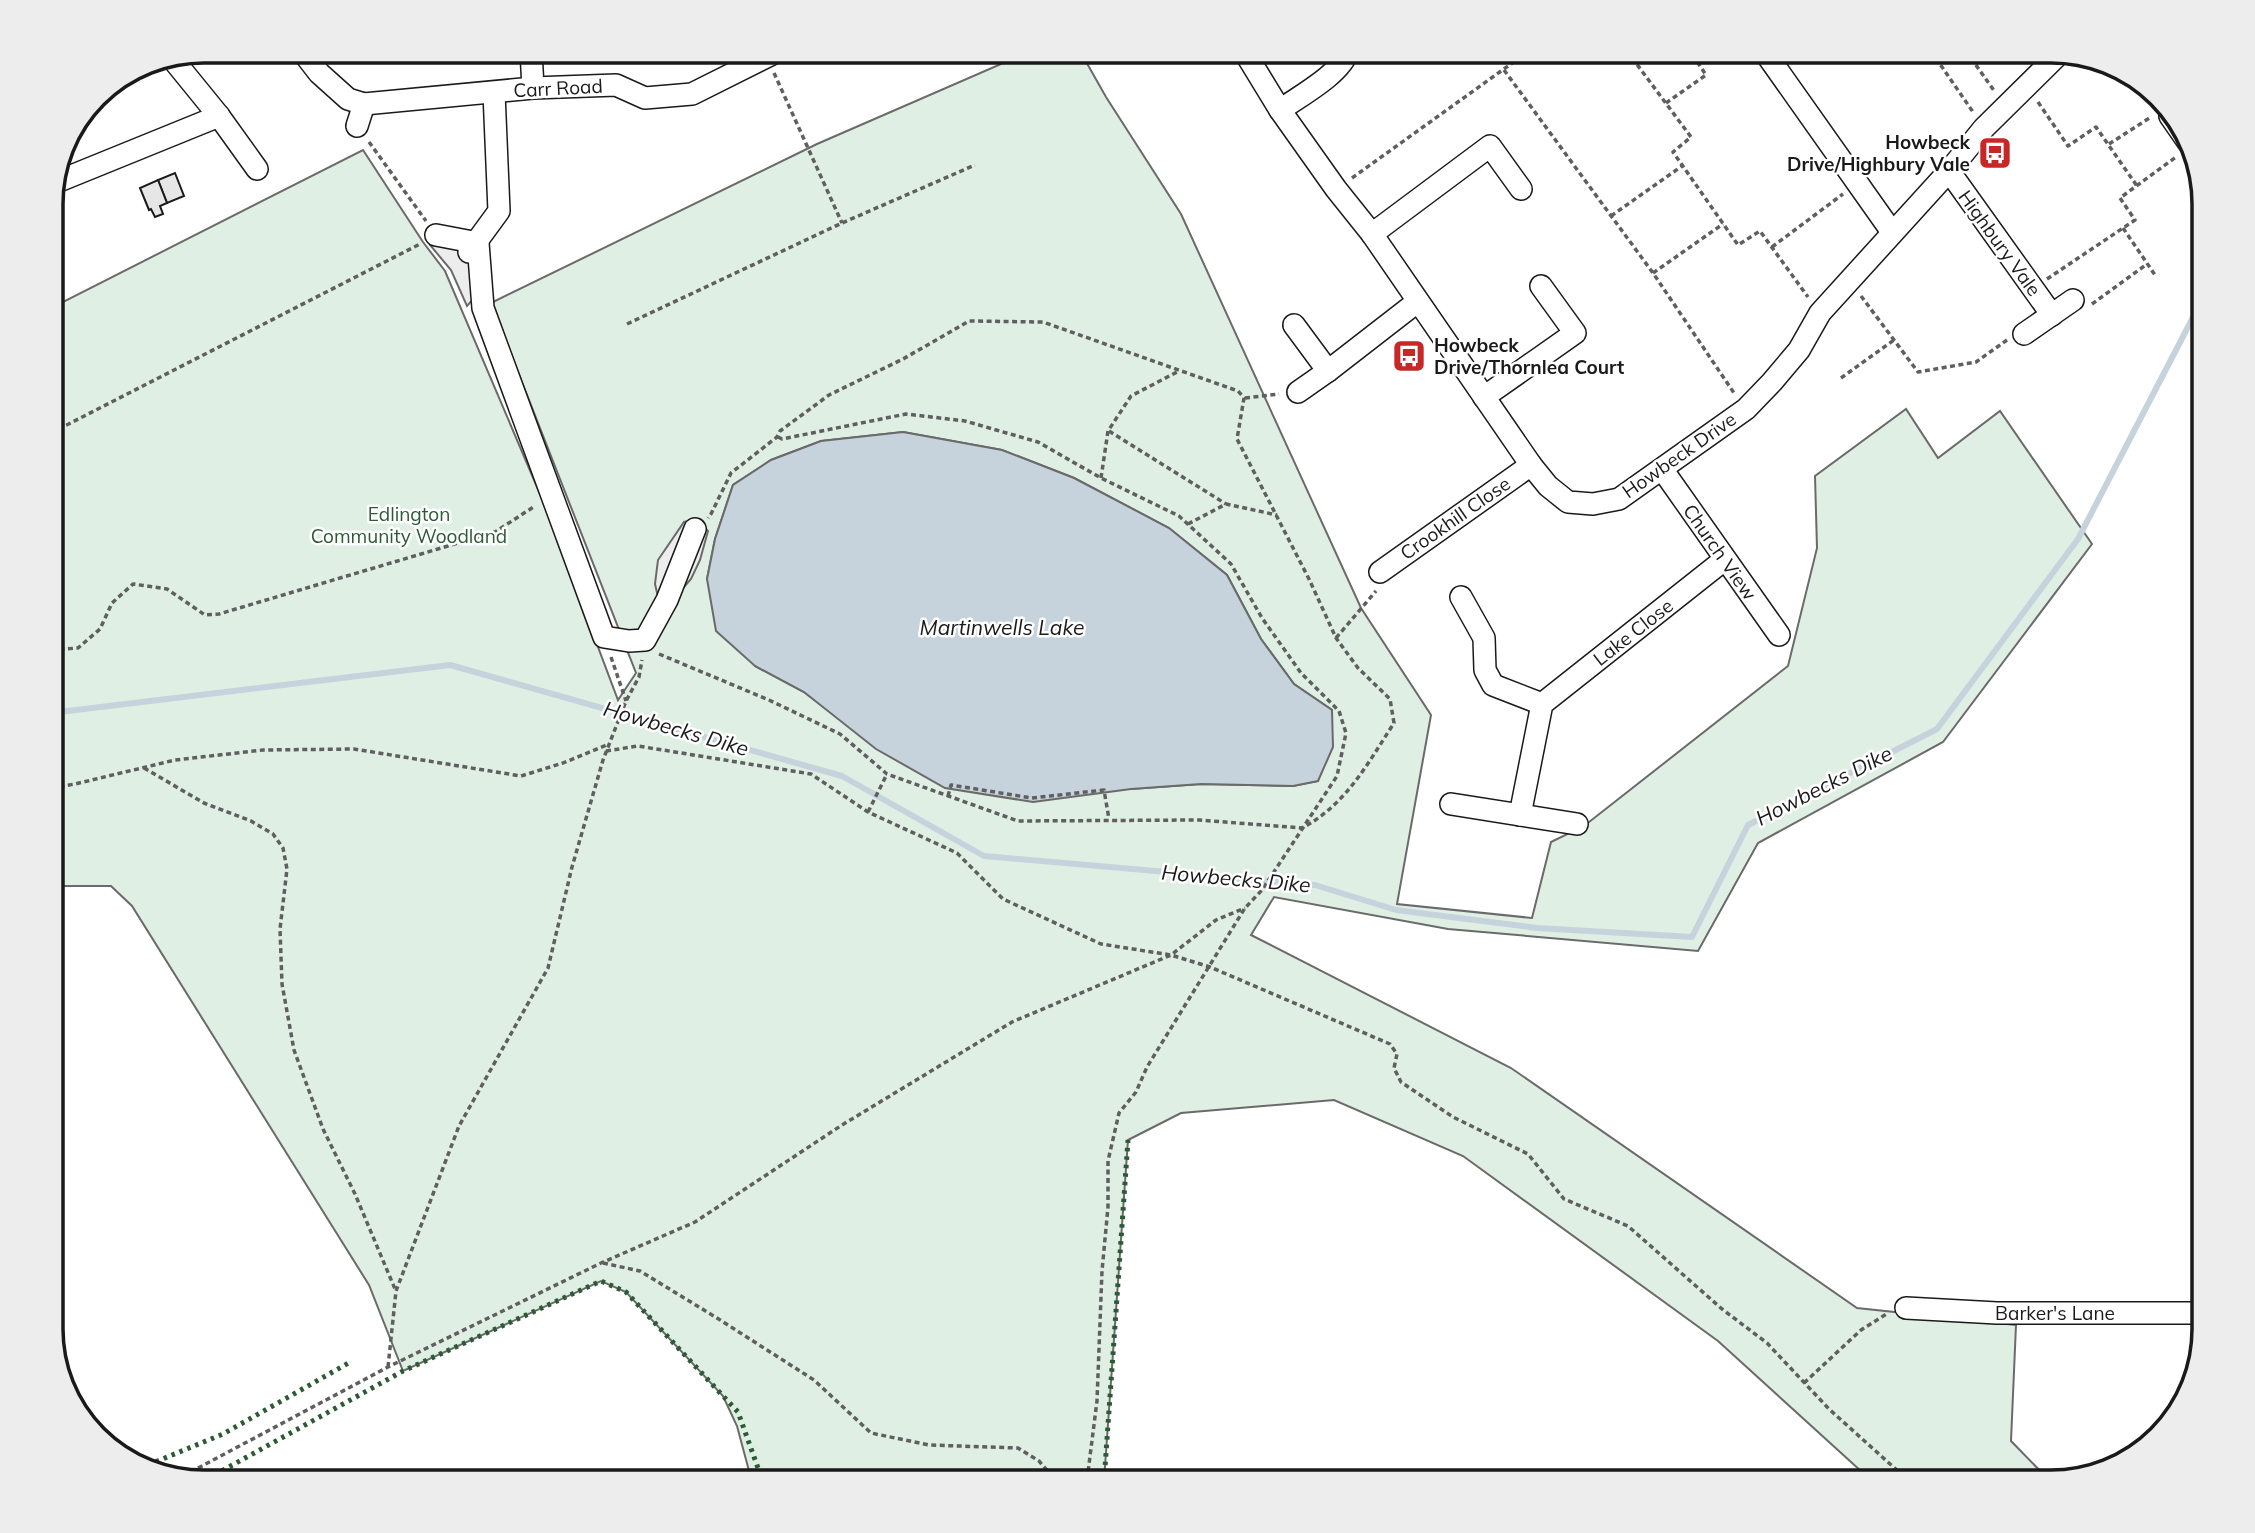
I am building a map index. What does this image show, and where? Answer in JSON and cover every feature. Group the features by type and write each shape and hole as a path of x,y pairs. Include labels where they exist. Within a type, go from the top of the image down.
{"street":[{"path":"311,63 318,73 348,99 364,104 357,126"},
{"path":"532,63 533,88"},
{"name":"Carr Road","path":"364,104 533,88 616,85 645,98 692,93 746,63"},
{"name":"Howbeck Drive","path":"1251,63 1280,110 1372,234 1531,465 1548,486 1568,502 1593,505 1619,499 1745,409 1799,350 1820,313 1849,280 1949,171 1984,128 2050,63"},
{"path":"1280,110 1342,63"},
{"path":"1772,63 1892,232"},
{"path":"178,66 257,169"},
{"name":"Carr Road","path":"471,250 499,211 494,93"},
{"path":"66,178 219,116"},
{"path":"1372,234 1490,146 1521,189"},
{"name":"Highbury Vale","path":"1949,171 2052,315"},
{"path":"436,235 471,250 483,308 604,637 644,646 667,600 695,529"},
{"path":"1484,397 1575,333 1541,286"},
{"name":"Highbury Vale","path":"2024,334 2073,300"},
{"path":"1298,392 1418,302"},
{"path":"1294,325 1328,372"},
{"name":"Crookhill Close","path":"1380,572 1531,465"},
{"name":"Church View","path":"1662,469 1779,635"},
{"name":"Lake Close","path":"1542,704 1724,560"},
{"path":"1461,597 1484,638 1485,670 1493,685 1542,704 1520,815"},
{"path":"1451,804 1577,824"},
{"name":"Barker's Lane","path":"1906,1308 1997,1313 2192,1313"}],"path":[{"path":"765,63 842,223"},
{"path":"1336,189 1513,63"},
{"path":"1636,63 1691,137 1673,152 1738,245 1760,231 1820,313"},
{"path":"1666,103 1706,75 1698,63"},
{"path":"1939,63 1984,128"},
{"path":"1975,63 2006,107"},
{"path":"1504,70 1653,273 1745,409"},
{"path":"2027,86 2068,146 2096,127 2137,186"},
{"path":"2109,145 2149,117 2162,116"},
{"path":"63,427 436,235 357,126"},
{"path":"2033,288 2135,220 2120,198 2181,150"},
{"path":"627,324 842,223 975,165"},
{"path":"1611,216 1682,166"},
{"path":"1772,247 1858,184"},
{"path":"1653,273 1723,224"},
{"path":"2123,228 2155,275"},
{"path":"2073,300 2083,310 2147,264"},
{"path":"1849,280 1917,372 1976,362 2017,333 2024,334"},
{"path":"695,529 712,514 730,473 777,437 780,431 830,395 903,359 970,321 1044,322 1238,391 1244,398"},
{"path":"1841,378 1894,340"},
{"path":"1101,478 1108,431 1131,396 1178,371"},
{"path":"1244,398 1298,392"},
{"path":"388,1367 396,1291 459,1126 548,968 572,867 606,751 639,677 644,646 840,734 887,774 1018,821 1199,820 1301,828 1351,789 1394,723 1390,699 1358,668 1336,638 1277,514 1237,439 1244,398"},
{"path":"777,437 782,439 905,414 965,421 1038,442 1101,478 1179,516 1231,564 1262,618 1301,673 1339,711 1346,733 1337,776 1262,890 1245,908 1147,1067 1136,1091 1119,1113 1108,1161 1097,1401 1088,1470"},
{"path":"1108,431 1226,503 1277,514"},
{"path":"63,649 78,648 100,629 112,604 133,584 167,589 205,615 219,614 495,532 552,498"},
{"path":"1188,524 1226,503"},
{"path":"1336,638 1376,593 1380,572"},
{"path":"604,637 626,701"},
{"path":"63,785 175,760 263,750 354,749 521,776 563,763 609,744"},
{"path":"606,751 638,746 811,774 868,812 957,853 1003,899 1101,944 1171,955 1210,967 1390,1044 1397,1054 1394,1068 1401,1082 1453,1117 1528,1154 1564,1199 1628,1226 1722,1309 1767,1343 1829,1409 1897,1470"},
{"path":"144,768 204,803 251,821 273,834 283,848 287,869 280,929 282,984 294,1050 323,1129 355,1194 396,1291"},
{"path":"868,812 887,774"},
{"path":"948,796 951,785 1032,798 1104,790 1109,819"},
{"path":"195,1470 388,1367 601,1263 695,1222 842,1125 1012,1022 1171,955 1216,920 1245,908"},
{"path":"601,1263 640,1271 717,1318 814,1380 871,1433 929,1445 1018,1447 1040,1461 1047,1470"},
{"path":"1804,1383 1861,1330 1893,1310 1906,1308"}],"green space":[{"name":"Edlington Community Woodland","path":"1003,63 1087,63 1181,214 1361,608 1431,715 1397,904 1532,918 1551,842 1584,826 1788,666 1817,548 1815,476 1906,409 1938,458 2000,411 2092,544 1943,742 1758,843 1698,951 1448,929 1274,897 1251,935 1511,1068 1857,1308 2016,1325 2011,1441 2039,1470 1860,1470 1718,1341 1463,1156 1334,1100 1181,1113 1128,1140 1105,1470 749,1470 737,1426 723,1396 626,1292 601,1281 403,1371 369,1285 132,906 111,886 63,886 63,302 363,150 445,271 543,501 618,700 636,673 491,303 817,144","holes":["903,432 1002,450 1074,478 1169,528 1227,575 1261,639 1294,684 1332,710 1318,781 1293,786 1201,784 1131,789 838,718 804,692 755,666 707,579 715,539 733,485 771,460 821,441"]}],"shaded area":[{"path":"442,240 469,252 476,296 467,306 451,270 430,245"},
{"path":"697,519 708,531 700,560 691,579 671,602 658,597 655,584 658,560 684,522"}],"water":[{"name":"Martinwells Lake","path":"903,432 1002,450 1074,478 1169,528 1227,575 1261,639 1294,684 1332,710 1333,747 1318,781 1293,786 1201,784 1131,789 1033,802 945,788 876,749 804,692 755,666 716,631 707,579 715,539 733,485 771,460 821,441"}],"building":[{"path":"175,173 184,196 167,203 158,180"},
{"path":"158,180 167,203 160,206 163,214 155,217 151,209 149,210 140,188"}],"waterway":[{"name":"Howbecks Dike","path":"63,712 450,665 842,776 984,856 1315,885 1396,910 1537,928 1692,937 1748,825 1937,729 2078,539 2192,319"}],"hedge":[{"path":"1105,1470 1128,1140"},
{"path":"223,1470 403,1371 601,1281 626,1292 738,1412 759,1470"},
{"path":"156,1462 223,1434 352,1361"}],"place":[{"name":"Howbeck Drive/Highbury Vale","path":"1995,153"},
{"name":"Howbeck Drive/Thornlea Court","path":"1409,356"}]}
